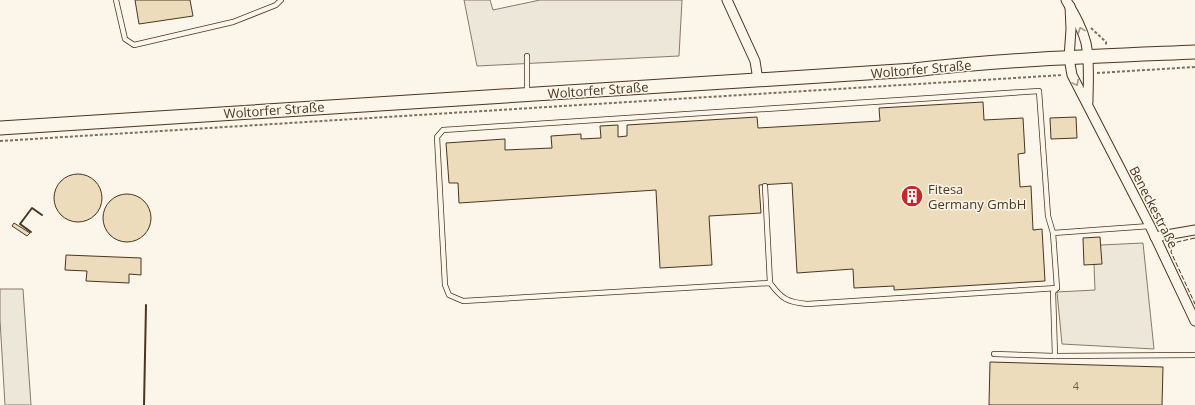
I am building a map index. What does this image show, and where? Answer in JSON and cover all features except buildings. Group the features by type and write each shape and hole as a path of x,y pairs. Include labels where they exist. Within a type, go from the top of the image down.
{"main road":[{"name":"Woltorfer Straße","path":"0,128 914,70 1088,56 1195,52"}],"street":[{"path":"727,0 755,61 758,80"},
{"name":"Beneckestraße","path":"1068,3 1077,19 1086,42 1088,56 1089,106"},
{"name":"Beneckestraße","path":"1068,3 1071,28 1069,58 1072,75 1150,226 1195,321"},
{"path":"1155,237 1195,230"}],"lane":[{"path":"116,0 125,39 134,45 233,22 276,5 281,0"},
{"path":"526,56 527,95"},
{"path":"770,283 463,301 449,295 445,285 437,137 443,130 1039,91 1048,216 1052,233 1057,288 1053,292 1055,356"},
{"path":"765,186 770,283 778,294 792,303 807,304 1057,288"},
{"path":"1052,233 1150,226"},
{"path":"994,354 1055,356 1195,355"}],"path":[{"path":"1090,27 1106,42 1108,72"},
{"path":"1088,74 1195,67"},
{"path":"0,141 1072,75"}],"shaded area":[{"path":"464,0 490,0 493,10 540,0 682,0 679,56 477,66"},
{"path":"1143,243 1154,349 1062,344 1057,292 1095,290 1094,264 1101,245"},
{"path":"0,289 23,289 31,405 5,405 0,320"}],"fence":[{"path":"1195,238 1177,242 1172,247 1171,252 1195,304"}],"wall":[{"path":"31,232 20,224 32,208 42,215"},
{"path":"144,405 146,305"}],"place":[{"name":"Fitesa Germany GmbH","path":"912,196"}]}
